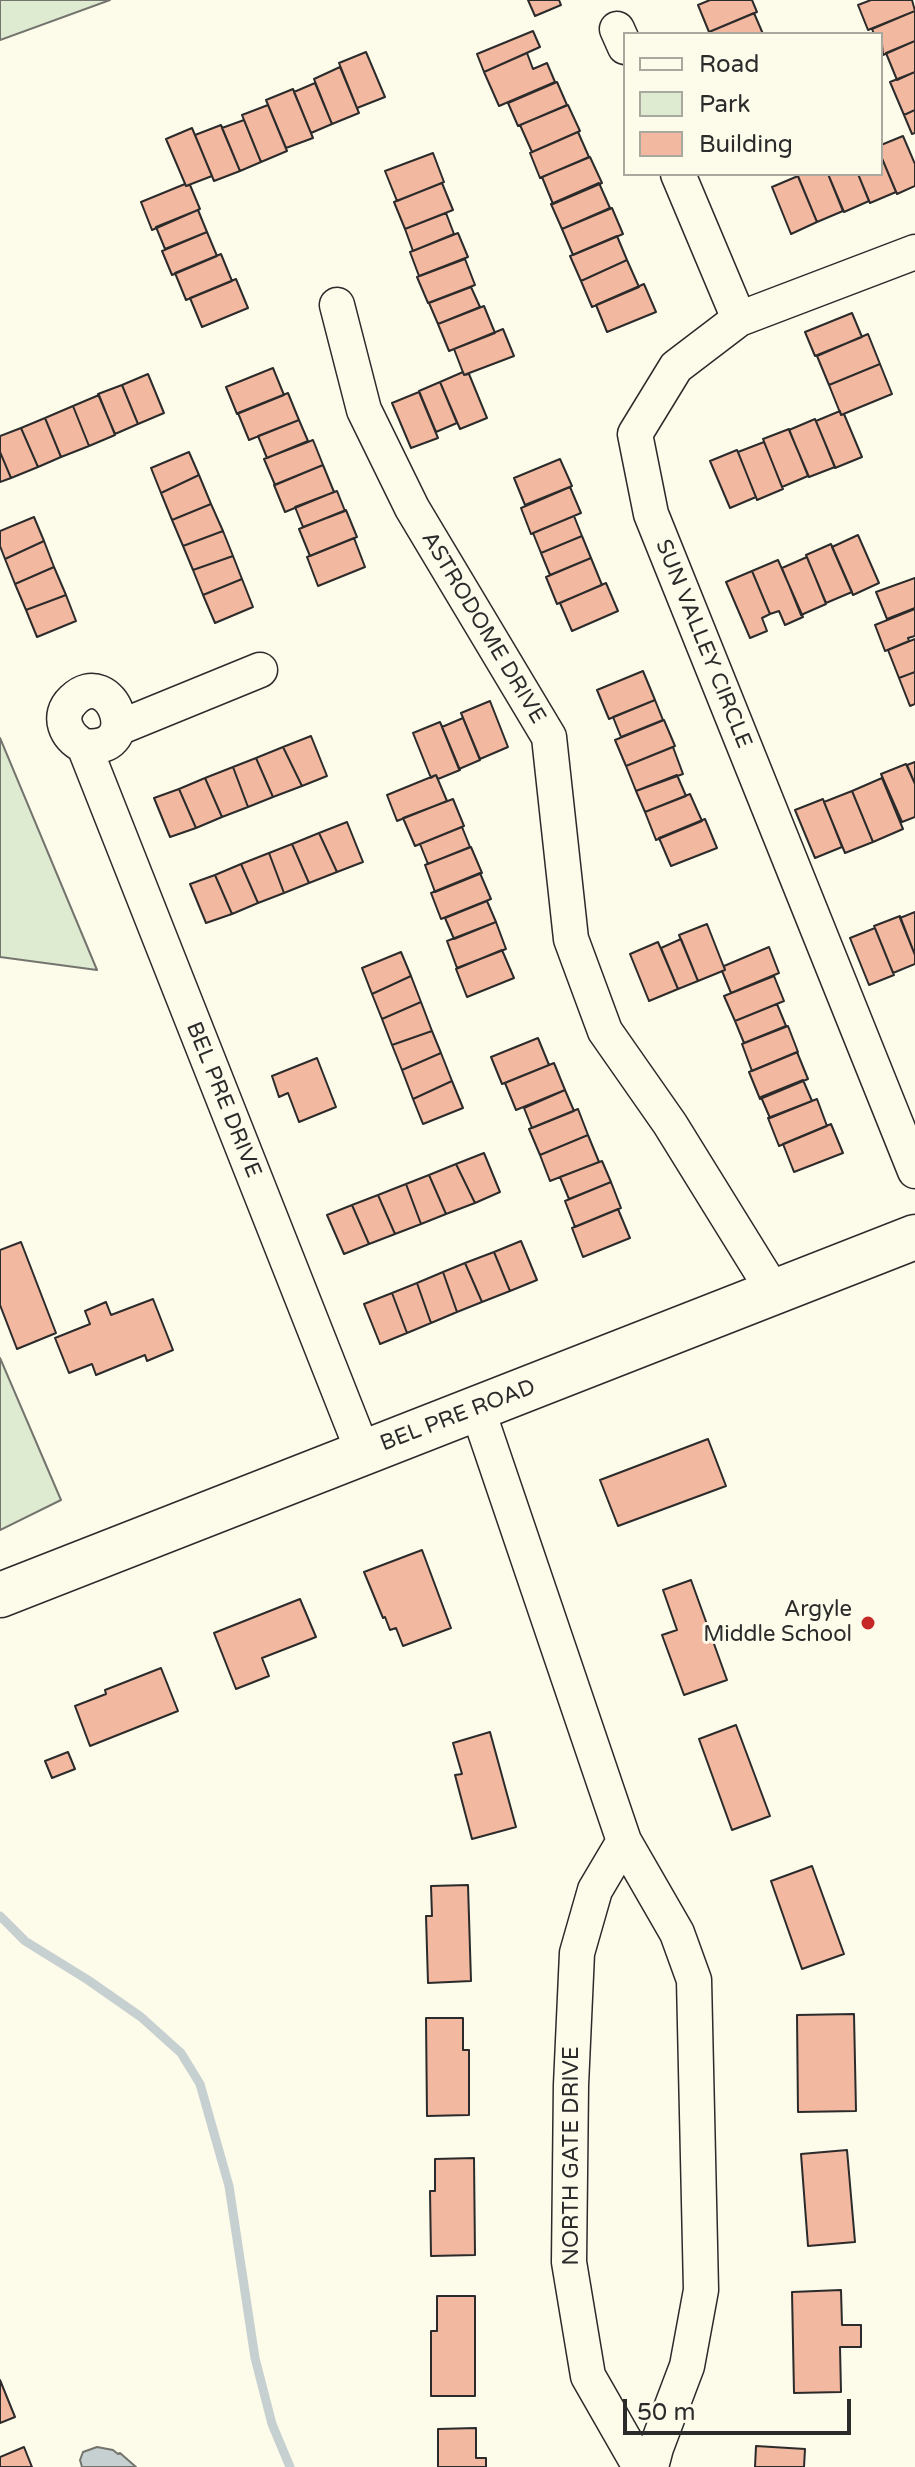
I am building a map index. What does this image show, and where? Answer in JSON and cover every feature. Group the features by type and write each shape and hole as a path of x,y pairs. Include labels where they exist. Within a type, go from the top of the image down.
{"main road":[{"name":"BEL PRE ROAD","path":"0,1595 915,1237"}],"street":[{"path":"679,176 739,319"},
{"name":"SUN VALLEY CIRCLE","path":"915,252 739,319 676,367 635,434 651,514 915,1171"},
{"name":"ASTRODOME DRIVE","path":"337,305 364,410 412,508 549,737 571,939 605,1031 670,1124 774,1292"},
{"path":"84,746 105,744 118,728 260,670"},
{"name":"BEL PRE DRIVE","path":"118,728 116,707 100,693 79,695 70,702 65,712 67,733 84,746 363,1452"},
{"path":"477,1408 624,1841 677,1933 694,1980 701,2290 687,2366 651,2467"},
{"name":"NORTH GATE DRIVE","path":"624,1841 595,1890 577,1953 571,2085 569,2262 588,2376 640,2467"}],"green space":[{"path":"0,0 110,0 0,40"},
{"path":"0,738 97,970 0,957"},
{"path":"0,1358 61,1500 0,1530"}],"shaded area":[{"path":"97,2447 120,2453 136,2467 82,2467 80,2460 83,2452"}],"building":[{"path":"528,0 559,0 561,5 535,16"},
{"path":"710,0 752,0 757,12 709,32 698,5"},
{"path":"871,0 912,0 915,11 868,30 858,5"},
{"path":"915,11 915,41 883,55 883,32 873,32 872,29"},
{"path":"754,13 762,32 709,32"},
{"path":"533,31 540,47 484,72 477,54"},
{"path":"915,41 915,72 897,80 886,53"},
{"path":"366,52 385,97 357,108 339,63"},
{"path":"527,53 533,69 547,63 555,82 499,106 484,72"},
{"path":"340,67 359,113 332,124 314,79"},
{"path":"915,72 915,110 904,115 890,82"},
{"path":"557,82 567,105 518,126 508,103"},
{"path":"315,83 332,124 311,133 294,92"},
{"path":"293,89 313,138 286,148 266,100"},
{"path":"268,105 287,151 261,162 242,115"},
{"path":"568,105 580,131 532,152 520,125"},
{"path":"915,110 915,133 912,134 904,115"},
{"path":"244,120 261,162 240,171 222,128"},
{"path":"221,125 240,171 214,181 195,135"},
{"path":"192,128 212,176 186,186 166,139"},
{"path":"578,132 589,157 540,178 530,153"},
{"path":"903,136 915,164 915,186 897,194 883,161 883,144"},
{"path":"433,153 444,182 397,201 385,171"},
{"path":"590,157 602,183 553,204 542,177"},
{"path":"883,161 896,192 870,203 859,176 883,176"},
{"path":"798,176 829,176 843,211 817,222"},
{"path":"798,176 817,222 791,234 772,187"},
{"path":"829,176 859,176 869,201 844,212"},
{"path":"442,183 453,210 405,229 394,202"},
{"path":"599,183 610,208 562,229 551,204"},
{"path":"185,184 190,185 200,209 152,230 141,202"},
{"path":"612,208 623,234 573,255 562,229"},
{"path":"198,210 207,232 165,249 156,227"},
{"path":"446,213 454,234 413,251 405,229"},
{"path":"207,232 217,256 172,275 162,251"},
{"path":"458,233 468,257 419,276 410,252"},
{"path":"617,236 627,260 581,281 570,256"},
{"path":"221,254 232,281 186,300 175,273"},
{"path":"465,259 475,285 428,303 417,277"},
{"path":"627,260 639,287 592,307 581,281"},
{"path":"236,279 248,308 202,327 190,298"},
{"path":"644,284 656,312 607,332 596,305"},
{"path":"471,287 480,307 438,324 429,303"},
{"path":"484,306 495,333 449,351 438,324"},
{"path":"852,313 862,337 815,356 805,332"},
{"path":"503,329 514,356 464,375 454,349"},
{"path":"868,334 880,364 829,385 817,356"},
{"path":"880,364 892,394 841,415 829,385"},
{"path":"273,368 284,395 237,414 226,387"},
{"path":"463,372 464,375 469,374 487,418 460,429 440,382"},
{"path":"148,374 164,413 138,424 122,385"},
{"path":"440,382 457,423 436,432 419,391"},
{"path":"122,385 138,424 115,434 98,394"},
{"path":"419,392 438,438 411,448 392,403"},
{"path":"288,393 299,420 249,440 238,413"},
{"path":"99,395 115,435 89,446 73,406"},
{"path":"73,406 89,446 61,457 45,418"},
{"path":"840,411 862,457 835,468 816,421"},
{"path":"45,418 61,457 38,467 21,428"},
{"path":"815,419 835,467 809,477 789,430"},
{"path":"299,420 308,441 267,458 258,436"},
{"path":"21,428 38,467 11,478 0,452 0,436"},
{"path":"789,429 808,476 782,487 763,439"},
{"path":"313,440 323,465 275,485 264,459"},
{"path":"764,442 783,489 757,500 738,452"},
{"path":"737,450 756,497 730,508 710,461"},
{"path":"0,452 11,478 0,482"},
{"path":"189,452 199,475 161,493 151,468"},
{"path":"560,459 572,486 525,505 514,478"},
{"path":"323,465 334,492 285,512 274,485"},
{"path":"199,475 211,504 172,520 161,493"},
{"path":"570,487 581,513 531,534 521,508"},
{"path":"337,491 345,511 303,527 295,507"},
{"path":"211,504 223,531 183,546 172,520"},
{"path":"346,510 357,537 310,556 299,529"},
{"path":"574,516 582,536 541,553 533,533"},
{"path":"34,517 44,541 5,559 0,546 0,531"},
{"path":"223,531 233,556 193,570 183,546"},
{"path":"858,535 879,583 853,595 832,547"},
{"path":"582,536 591,558 550,575 541,553"},
{"path":"354,538 365,567 318,586 307,557"},
{"path":"44,541 54,567 15,584 5,559"},
{"path":"831,544 852,592 826,603 806,555"},
{"path":"233,556 242,579 203,595 193,570"},
{"path":"807,557 826,604 801,615 782,568"},
{"path":"591,558 602,585 557,604 546,577"},
{"path":"778,560 803,617 785,625 779,611 770,614 752,571"},
{"path":"54,567 66,595 26,610 15,584"},
{"path":"752,571 770,614 762,618 767,631 750,638 726,582"},
{"path":"915,578 915,608 887,619 876,592"},
{"path":"242,579 253,607 215,623 203,595"},
{"path":"606,583 618,611 572,631 560,603"},
{"path":"66,595 76,621 37,637 26,610"},
{"path":"915,609 915,636 885,651 875,625"},
{"path":"915,639 915,672 899,678 888,650"},
{"path":"643,671 655,700 609,719 597,690"},
{"path":"915,672 915,704 910,706 899,678"},
{"path":"655,700 663,720 621,737 613,717"},
{"path":"490,701 508,747 480,759 461,713"},
{"path":"463,718 480,760 459,769 442,727"},
{"path":"664,720 675,746 626,766 615,740"},
{"path":"440,722 460,770 438,779 436,775 431,778 413,733"},
{"path":"311,736 327,776 302,786 283,747"},
{"path":"283,747 302,786 273,797 256,758"},
{"path":"673,747 683,774 636,791 626,766"},
{"path":"256,758 273,797 248,807 233,767"},
{"path":"915,762 915,784 907,765"},
{"path":"906,764 915,784 915,817 902,822 881,774"},
{"path":"233,767 248,807 222,817 205,778"},
{"path":"436,775 447,801 397,821 387,795"},
{"path":"677,775 686,796 645,812 636,791"},
{"path":"205,778 222,817 196,828 179,789"},
{"path":"882,778 903,829 873,842 852,791"},
{"path":"179,789 196,828 170,837 154,798"},
{"path":"852,791 873,842 845,853 824,802"},
{"path":"690,794 702,821 656,840 645,812"},
{"path":"453,799 464,826 415,846 403,818"},
{"path":"823,799 842,847 815,858 795,810"},
{"path":"705,819 717,848 671,866 659,838"},
{"path":"347,822 363,862 337,872 319,833"},
{"path":"462,827 470,847 428,864 420,844"},
{"path":"319,833 337,872 309,883 292,844"},
{"path":"292,844 309,883 284,893 269,853"},
{"path":"471,847 482,873 435,892 425,865"},
{"path":"269,853 284,893 258,903 241,864"},
{"path":"241,864 258,903 232,914 215,875"},
{"path":"480,873 491,899 441,919 431,893"},
{"path":"215,875 232,914 206,923 190,884"},
{"path":"487,901 496,922 454,939 445,918"},
{"path":"915,912 915,955 900,918"},
{"path":"900,916 915,955 915,964 893,973 874,926"},
{"path":"496,922 506,949 457,968 447,941"},
{"path":"707,924 725,970 698,981 679,935"},
{"path":"875,928 894,975 869,985 850,938"},
{"path":"681,939 698,981 678,989 661,948"},
{"path":"658,942 678,989 649,1001 630,954"},
{"path":"769,947 779,973 731,993 722,971 725,970 724,966"},
{"path":"502,950 514,978 467,997 456,969"},
{"path":"401,952 411,976 372,994 362,968"},
{"path":"411,976 421,1002 382,1019 372,994"},
{"path":"774,976 784,1001 735,1021 724,996"},
{"path":"421,1002 432,1031 392,1045 382,1019"},
{"path":"777,1004 786,1026 744,1043 735,1021"},
{"path":"788,1026 798,1052 752,1071 742,1044"},
{"path":"432,1031 441,1053 402,1070 392,1045"},
{"path":"538,1038 549,1065 502,1084 491,1057"},
{"path":"797,1052 808,1079 760,1099 749,1072"},
{"path":"441,1053 452,1081 413,1099 402,1070"},
{"path":"317,1058 336,1107 299,1122 288,1093 279,1097 272,1076"},
{"path":"554,1063 565,1090 516,1110 505,1083"},
{"path":"803,1080 812,1101 770,1118 761,1097"},
{"path":"452,1081 463,1108 423,1124 413,1099"},
{"path":"565,1090 574,1111 532,1128 524,1108"},
{"path":"817,1099 827,1126 779,1146 768,1118"},
{"path":"578,1109 588,1135 540,1155 529,1129"},
{"path":"831,1124 843,1153 794,1172 783,1144"},
{"path":"588,1135 599,1162 550,1181 540,1155"},
{"path":"484,1153 500,1192 475,1203 456,1164"},
{"path":"602,1161 611,1182 569,1199 560,1177"},
{"path":"456,1164 475,1203 446,1214 429,1175"},
{"path":"429,1175 446,1214 421,1224 406,1184"},
{"path":"611,1182 621,1208 575,1227 565,1201"},
{"path":"406,1184 421,1224 395,1234 378,1195"},
{"path":"378,1195 395,1234 369,1244 352,1205"},
{"path":"352,1205 369,1244 344,1254 327,1215"},
{"path":"618,1209 630,1238 583,1257 572,1228"},
{"path":"521,1241 537,1280 510,1291 494,1252"},
{"path":"21,1242 56,1333 17,1349 0,1305 0,1250"},
{"path":"494,1252 510,1291 482,1302 465,1263"},
{"path":"465,1263 482,1302 457,1312 443,1272"},
{"path":"443,1272 457,1312 431,1323 417,1283"},
{"path":"417,1283 431,1323 407,1333 392,1293"},
{"path":"392,1293 407,1333 380,1344 364,1304"},
{"path":"153,1299 173,1350 147,1361 145,1355 96,1375 92,1364 69,1373 55,1338 90,1324 85,1311 106,1302 111,1315"},
{"path":"708,1439 726,1486 618,1526 600,1480"},
{"path":"422,1550 451,1628 403,1646 396,1628 390,1630 383,1618 364,1572"},
{"path":"691,1580 727,1680 684,1695 662,1635 677,1630 663,1590"},
{"path":"300,1599 316,1637 262,1658 269,1676 236,1689 214,1633"},
{"path":"161,1668 178,1711 90,1746 75,1706 106,1694 105,1690"},
{"path":"736,1725 770,1816 732,1830 699,1739"},
{"path":"490,1732 516,1827 472,1839 455,1775 462,1774 453,1743"},
{"path":"68,1752 75,1769 52,1778 45,1761"},
{"path":"812,1866 844,1954 802,1969 771,1881"},
{"path":"468,1885 471,1981 428,1983 426,1916 432,1916 431,1886"},
{"path":"854,2014 856,2111 798,2112 797,2015"},
{"path":"426,2018 463,2018 463,2050 469,2050 469,2115 427,2116"},
{"path":"847,2150 855,2242 808,2246 801,2154"},
{"path":"474,2158 475,2255 431,2256 430,2191 435,2191 435,2159"},
{"path":"841,2290 842,2325 861,2325 861,2347 840,2347 841,2392 794,2393 792,2292"},
{"path":"437,2296 475,2296 475,2396 431,2396 431,2331 437,2331"},
{"path":"0,2380 15,2417 0,2423"},
{"path":"476,2428 476,2458 486,2458 486,2467 438,2467 438,2429"},
{"path":"756,2446 805,2449 804,2467 755,2467"},
{"path":"24,2447 32,2467 0,2467 0,2457"}],"waterway":[{"path":"0,1916 25,1941 141,2017 181,2053 200,2084 229,2186 255,2358 272,2424 290,2467"}],"place":[{"name":"Argyle Middle School","path":"868,1623"}]}
